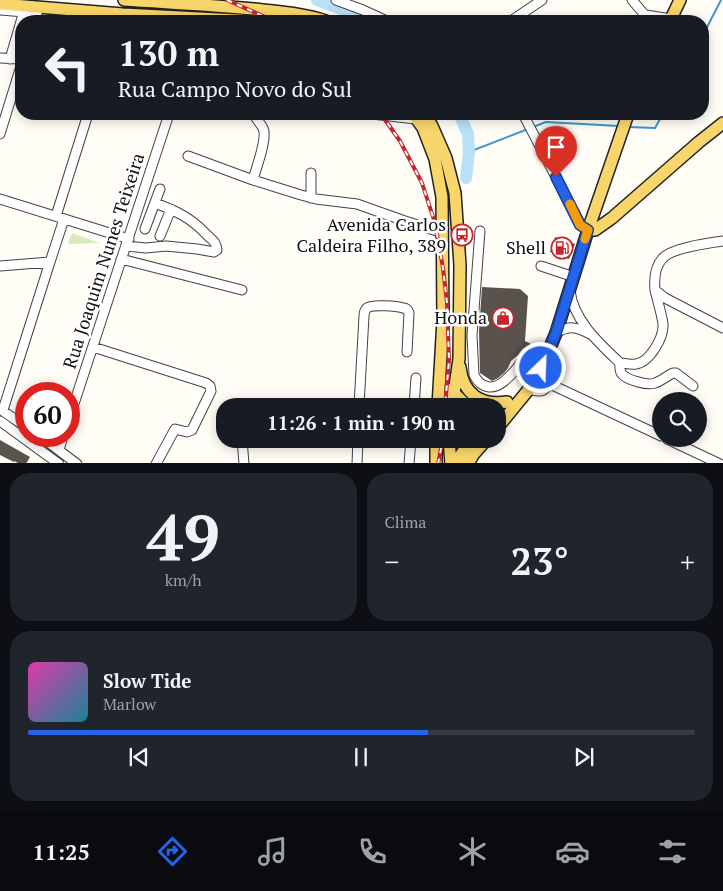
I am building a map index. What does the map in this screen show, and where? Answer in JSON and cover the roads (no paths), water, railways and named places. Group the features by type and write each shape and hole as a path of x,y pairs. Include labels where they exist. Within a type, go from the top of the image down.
{"main road":[{"path":"124,0 206,5 299,15"},
{"path":"673,15 680,0"},
{"path":"0,4 135,15"},
{"path":"420,120 435,159 442,198 443,311 439,398"},
{"path":"424,120 432,126 446,158 455,193 460,265 459,358 464,384 473,396 491,403 507,402 541,368"},
{"path":"506,410 529,389 549,350 626,120"},
{"path":"588,230 595,230 612,218 699,142 723,124"},
{"path":"453,398 459,358"},
{"path":"441,359 453,392 459,398"},
{"path":"436,448 436,463"},
{"path":"450,448 451,463"},
{"path":"457,463 466,448"},
{"path":"468,463 472,454 478,448"}],"street":[{"path":"336,0 374,15"},
{"path":"520,15 542,0"},
{"path":"632,0 645,15"},
{"path":"168,3 176,15"},
{"path":"0,10 24,11 33,15"},
{"path":"23,15 24,11"},
{"path":"10,59 15,42"},
{"path":"0,58 15,59"},
{"path":"0,134 4,108 15,81"},
{"path":"15,420 1,410 50,262 86,120"},
{"name":"Rua Joaquim Nunes Teixeira","path":"80,385 167,120"},
{"path":"253,180 264,136 263,129 258,120"},
{"path":"526,120 580,225 588,230"},
{"path":"188,156 253,180 310,198 357,204 443,233"},
{"path":"310,198 311,172"},
{"path":"145,229 160,189"},
{"path":"0,199 60,217 146,248 166,246 214,252 217,250 216,243 186,216 155,203"},
{"path":"160,236 171,209"},
{"path":"480,231 472,336 474,375 477,381 484,386 499,384 517,368 529,353 538,350 549,350"},
{"path":"570,291 572,305 591,334 620,363 637,364 656,348 663,325 655,290 655,274 662,258 675,250 723,241"},
{"path":"121,260 242,290"},
{"path":"0,266 50,262"},
{"path":"541,266 574,277"},
{"path":"655,290 665,298 723,328"},
{"path":"359,398 366,309 370,306 380,306 407,309 409,313 407,352"},
{"path":"556,333 570,327 591,334"},
{"path":"92,347 206,383 210,386 211,391 192,430 187,432 175,429 157,463"},
{"path":"524,357 550,373 550,384 544,390 529,389"},
{"path":"620,363 620,373 638,382 656,383 672,373 676,373 692,386"},
{"path":"415,398 416,378"},
{"path":"550,384 652,432"},
{"path":"0,421 58,463"},
{"path":"55,447 76,463"},
{"path":"684,447 718,463"},
{"path":"243,448 244,463"},
{"path":"357,463 358,448"},
{"path":"409,463 410,448"}],"waterway":[{"path":"317,0 355,15"},
{"path":"709,23 721,0"},
{"path":"462,120 468,134 469,152 466,178"},
{"path":"629,127 655,128 660,120"},
{"path":"533,127 546,122 619,126"},
{"path":"469,152 528,129"}],"railway":[{"path":"227,0 261,15"},
{"path":"385,120 400,141 422,183 435,223 447,303 449,360 446,398"},
{"path":"438,463 441,448"}],"place":[{"name":"Avenida Carlos Caldeira Filho, 389","path":"462,235"},
{"name":"Shell","path":"562,248"},
{"name":"Honda","path":"503,318"}]}
